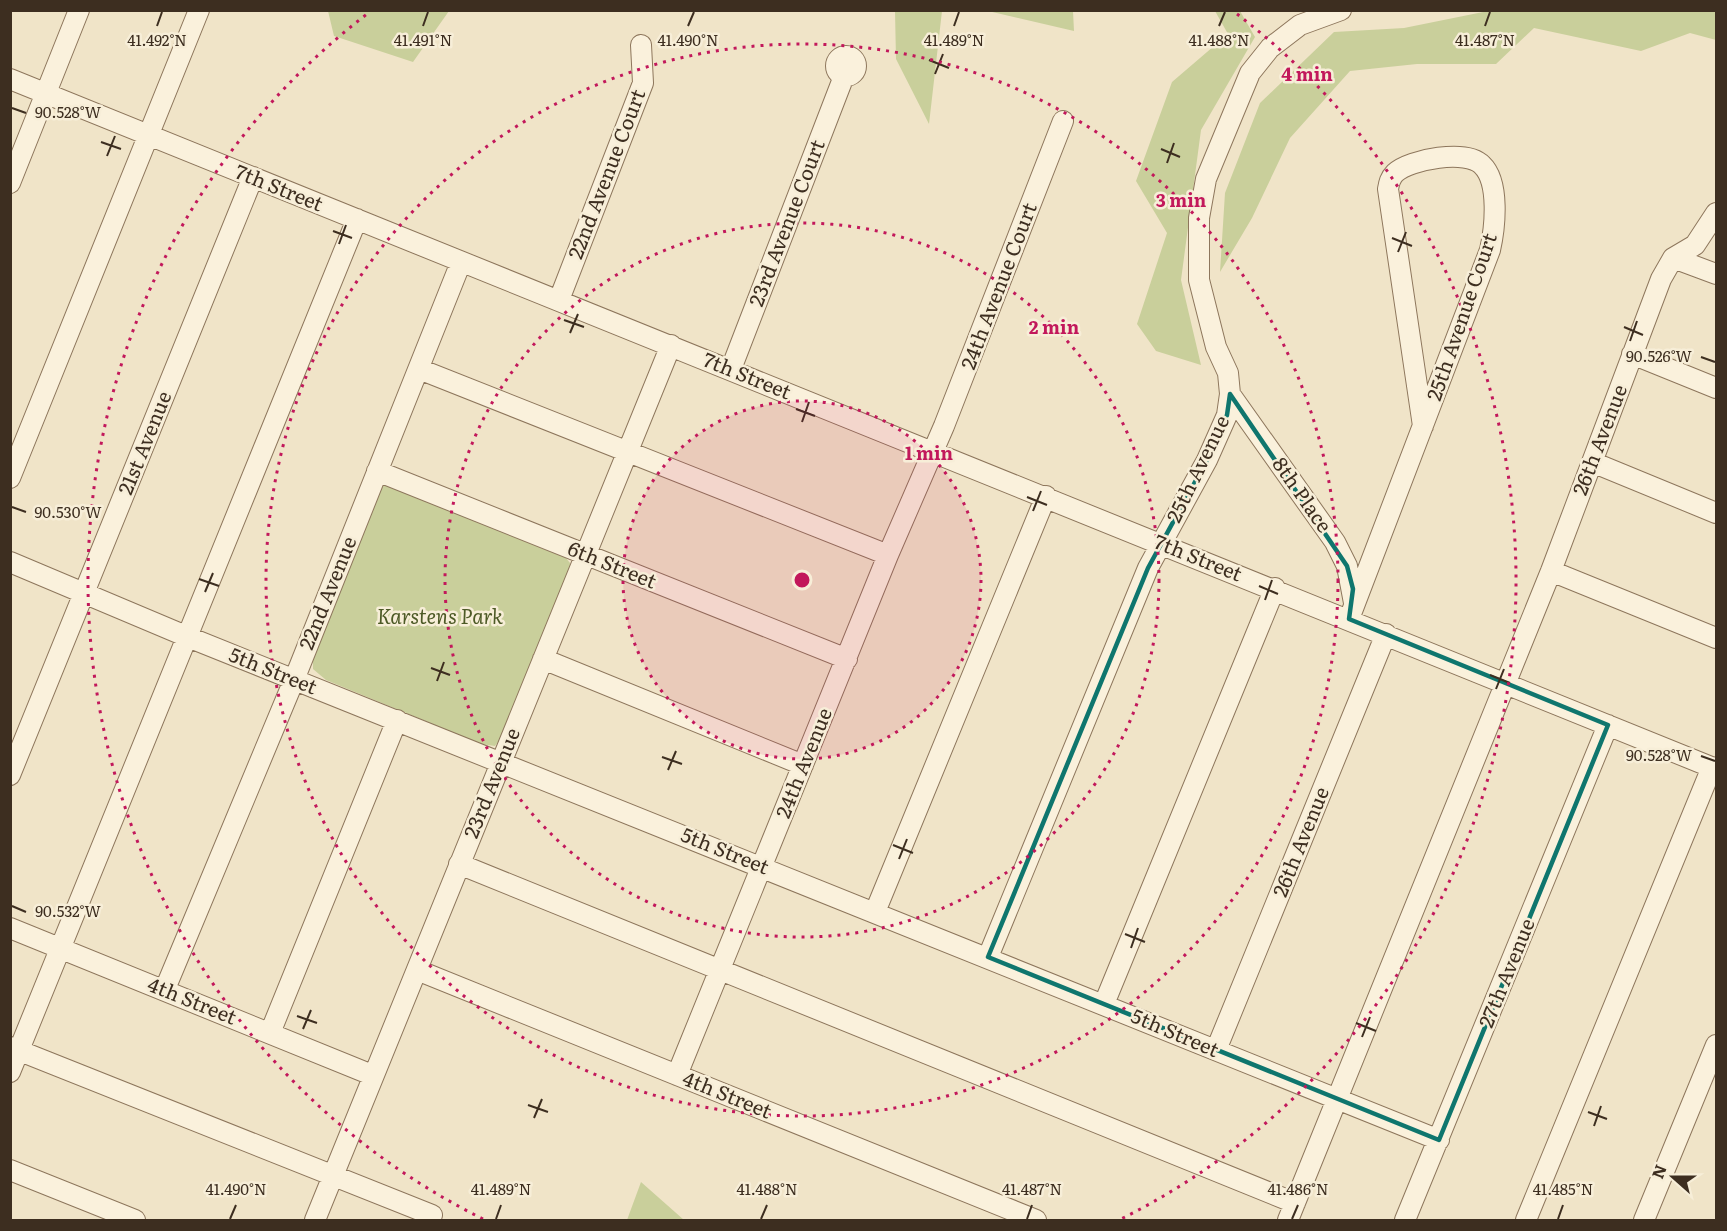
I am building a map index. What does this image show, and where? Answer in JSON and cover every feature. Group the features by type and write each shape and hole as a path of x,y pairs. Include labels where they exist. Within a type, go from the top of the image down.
{"street":[{"path":"10,183 79,10"},
{"path":"10,478 199,10"},
{"name":"25th Avenue","path":"988,957 1148,568 1220,434 1227,415 1230,394 1228,373 1216,347 1199,280 1199,218 1206,179 1250,73 1270,48 1300,25 1341,10"},
{"name":"22nd Avenue Court","path":"559,300 643,83 641,45"},
{"name":"23rd Avenue Court","path":"730,369 844,76"},
{"name":"7th Street","path":"10,79 1275,588 1351,613 1386,634 1714,768"},
{"name":"24th Avenue Court","path":"933,451 1063,121"},
{"name":"25th Avenue Court","path":"1351,613 1423,426 1494,235 1495,209 1487,171 1482,164 1465,156 1402,168 1393,175 1388,189 1423,426"},
{"name":"21st Avenue","path":"10,775 253,177"},
{"name":"26th Avenue","path":"1292,1212 1551,571 1660,279 1673,258 1695,245 1716,213"},
{"path":"10,1072 15,1049 61,948 357,219"},
{"path":"1673,258 1716,274"},
{"name":"22nd Avenue","path":"165,989 294,680 461,262"},
{"name":"23rd Avenue","path":"315,1221 372,1075 417,970 671,345"},
{"path":"1632,354 1716,388"},
{"path":"419,369 888,555"},
{"name":"8th Place","path":"1230,394 1335,542 1347,566 1353,589 1351,613"},
{"name":"24th Avenue","path":"677,1075 888,555 933,451"},
{"path":"1592,462 1716,513"},
{"name":"6th Street","path":"377,471 847,659"},
{"path":"875,912 1046,496"},
{"name":"5th Street","path":"10,562 294,680 501,761 1438,1140"},
{"path":"1551,571 1716,638"},
{"path":"1104,1004 1275,588"},
{"name":"26th Avenue","path":"1216,1050 1386,634"},
{"path":"543,659 803,765"},
{"path":"270,1033 397,720"},
{"name":"27th Avenue","path":"1405,1221 1608,725"},
{"path":"1526,1221 1714,768"},
{"path":"459,864 719,970 1292,1212"},
{"name":"4th Street","path":"10,928 372,1075"},
{"name":"4th Street","path":"417,970 1036,1221"},
{"path":"1644,1221 1716,1046"},
{"path":"15,1049 432,1215"},
{"path":"10,1170 135,1221"}],"highlighted area":[{"path":"1230,394 1347,566 1353,589 1349,619 1608,725 1439,1140 988,957 1148,568 1207,460 1227,415"}],"green space":[{"path":"328,10 449,11 413,62 334,36"},
{"path":"1493,10 1716,11 1716,40 1690,33 1641,51 1534,28 1496,64 1417,64 1350,71 1290,138 1252,218 1220,272 1225,193 1260,103 1334,32 1404,28"},
{"path":"895,11 942,11 929,124 896,59"},
{"path":"988,11 1073,11 1074,31"},
{"path":"1215,11 1240,11 1255,37 1201,130 1181,280 1201,365 1156,351 1137,324 1167,233 1136,181 1172,82 1228,34"},
{"name":"Karstens Park","path":"386,485 566,558 570,563 570,571 502,737 495,746 481,744 326,680 313,669 313,655 382,486"},
{"path":"641,1182 684,1220 627,1220"}]}
